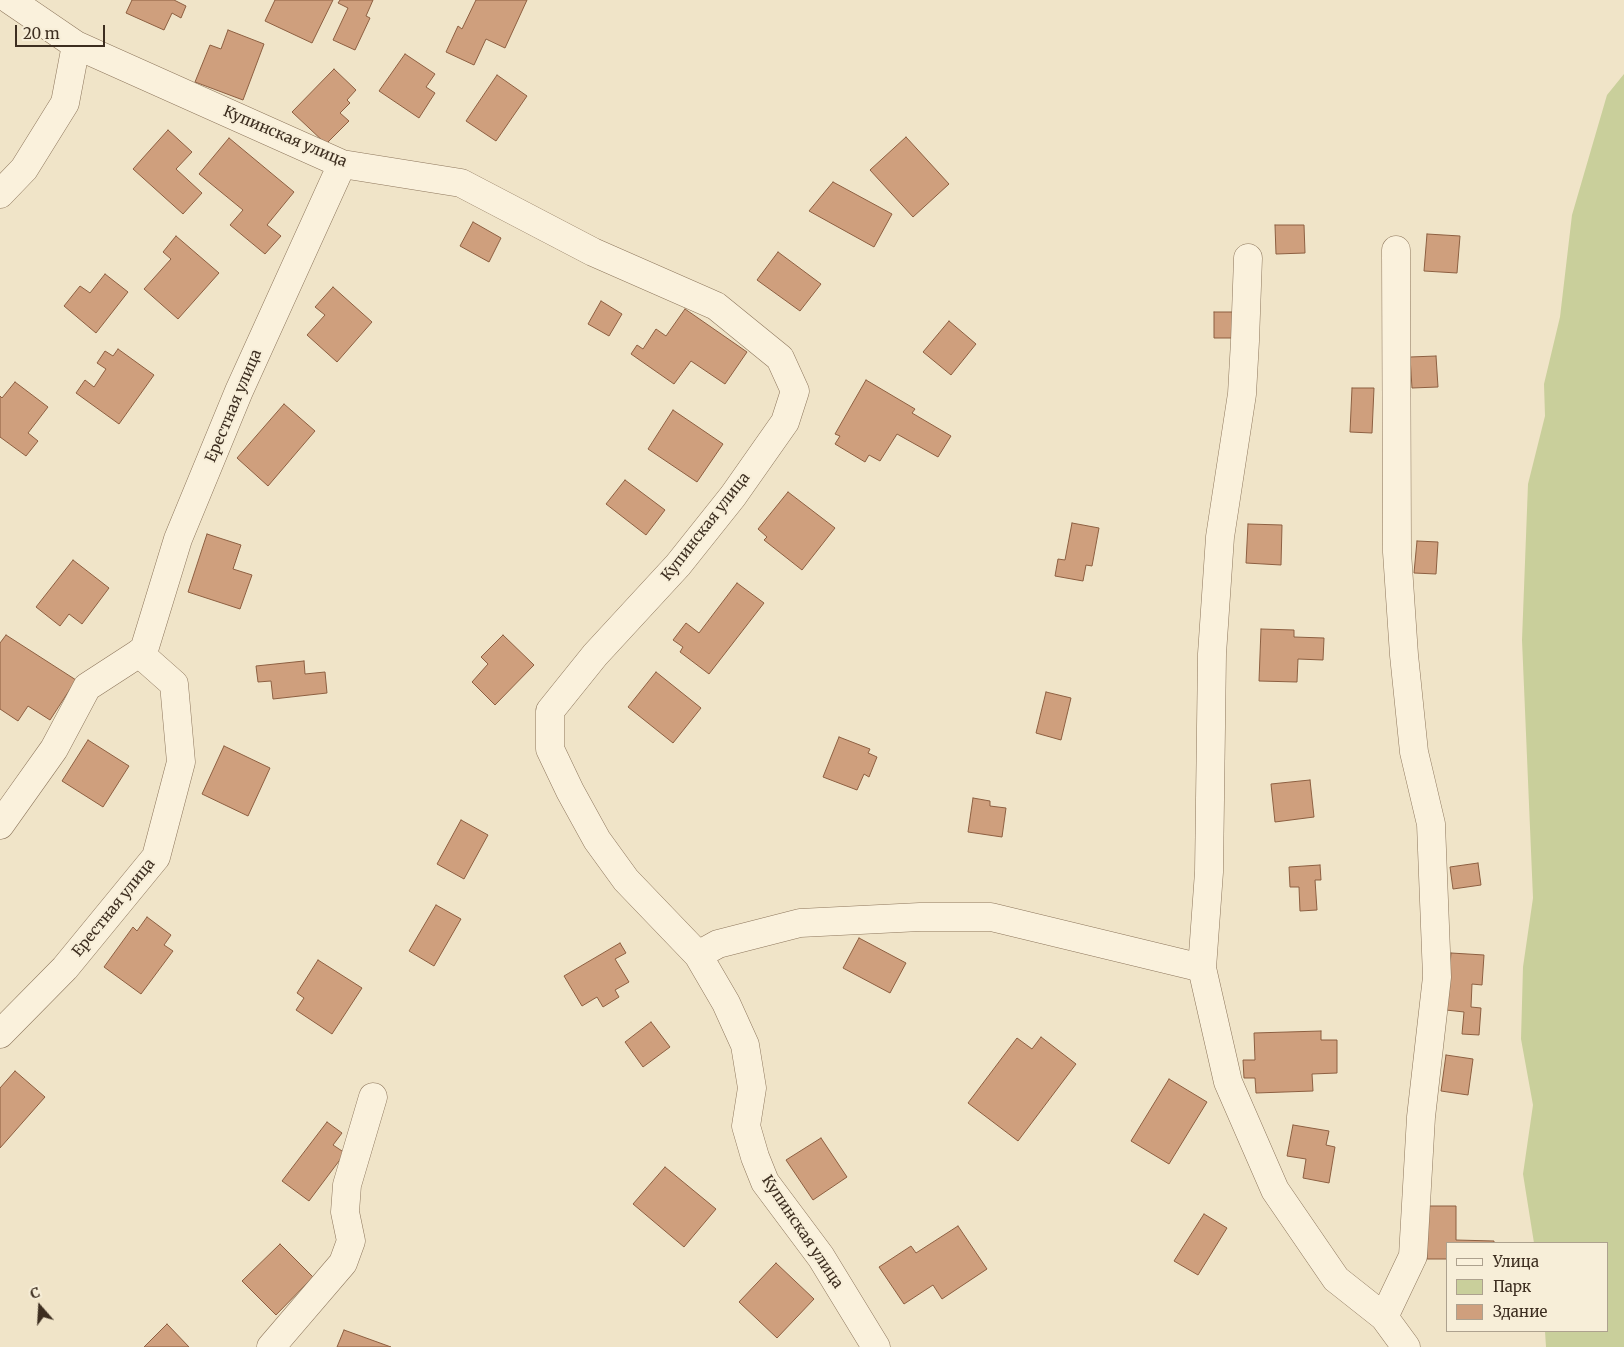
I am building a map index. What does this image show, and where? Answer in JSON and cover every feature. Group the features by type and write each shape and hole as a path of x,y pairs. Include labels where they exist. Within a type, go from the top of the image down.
{"street":[{"name":"Купинская улица","path":"13,1 76,45 342,164 460,183 593,252 716,306 780,358 795,391 785,422 733,496 678,565 596,655 550,711 550,749 570,791 597,840 626,880 698,955 726,1002 745,1045 752,1088 746,1126 765,1182 821,1257 876,1347"},
{"path":"0,194 24,169 65,103 76,45"},
{"name":"Ерестная улица","path":"0,1034 65,968 156,857 181,762 174,684 139,653 144,650 178,539 239,391 342,164"},
{"path":"1384,1317 1413,1256 1421,1117 1437,977 1431,824 1414,752 1404,655 1397,552 1396,250"},
{"path":"1248,258 1246,342 1242,394 1220,537 1212,654 1209,872 1202,968 1228,1082 1275,1190 1336,1279 1384,1317 1406,1347"},
{"path":"0,825 54,748 87,687 139,653"},
{"path":"698,955 718,944 800,923 920,917 991,916 1202,968"},
{"path":"272,1347 343,1264 351,1241 345,1212 346,1185 373,1097"}],"green space":[{"path":"1624,74 1624,1347 1546,1347 1545,1332 1609,1332 1609,1242 1534,1242 1523,1174 1533,1105 1521,1039 1523,967 1533,898 1522,640 1528,484 1545,416 1544,384 1560,317 1572,215 1607,95"}],"building":[{"path":"132,0 174,0 186,6 181,18 172,13 164,30 126,13"},
{"path":"275,0 333,0 312,43 265,21"},
{"path":"340,0 373,0 366,16 370,18 355,50 333,40 348,8 338,3"},
{"path":"476,0 527,0 505,48 486,39 474,65 446,52 458,26 462,29"},
{"path":"228,30 264,44 243,100 195,82 210,45 221,49"},
{"path":"405,54 435,74 426,87 435,93 419,118 379,91"},
{"path":"334,69 356,90 347,100 350,103 340,113 349,121 326,144 292,112"},
{"path":"497,75 527,96 496,141 466,121"},
{"path":"168,130 192,152 176,169 202,193 183,214 133,169"},
{"path":"906,137 949,184 913,217 870,170"},
{"path":"229,138 294,192 267,225 281,236 265,254 230,225 243,210 199,174"},
{"path":"833,182 892,214 874,247 809,211"},
{"path":"473,222 501,238 489,262 460,246"},
{"path":"1275,225 1304,225 1305,253 1276,254"},
{"path":"1427,234 1460,236 1457,273 1424,271"},
{"path":"176,236 219,273 178,319 144,289 171,259 163,252"},
{"path":"778,252 821,284 800,311 757,280"},
{"path":"105,274 128,292 96,333 64,306 80,286 90,293"},
{"path":"333,287 372,322 337,362 307,335 325,315 315,307"},
{"path":"601,301 622,314 609,336 588,324"},
{"path":"685,309 747,352 725,384 691,361 674,384 631,354 637,345 643,349 656,329 666,336"},
{"path":"1214,312 1235,312 1235,338 1214,338"},
{"path":"949,321 976,344 951,375 923,352"},
{"path":"118,349 154,375 119,424 76,393 85,380 94,387 106,369 97,363 105,351 113,356"},
{"path":"1436,356 1438,387 1412,388 1410,357"},
{"path":"866,380 915,409 912,413 951,436 938,457 897,434 880,461 869,455 865,462 835,444 840,436 835,434"},
{"path":"15,382 48,407 28,433 38,441 26,456 0,437 0,396 2,398"},
{"path":"1352,388 1374,388 1372,433 1350,432"},
{"path":"284,404 315,431 268,486 237,458"},
{"path":"673,410 723,444 697,482 648,449"},
{"path":"625,480 665,510 646,535 606,504"},
{"path":"788,492 835,528 802,570 764,540 767,537 758,529"},
{"path":"1072,523 1099,528 1092,566 1086,565 1083,581 1055,576 1058,559 1065,560"},
{"path":"1248,524 1282,525 1281,565 1246,563"},
{"path":"207,534 241,545 233,569 252,575 240,609 188,592"},
{"path":"1417,541 1438,542 1436,574 1414,573"},
{"path":"73,560 109,588 82,624 69,614 60,626 36,607"},
{"path":"737,583 764,603 709,674 680,652 683,647 673,640 686,623 699,633"},
{"path":"1261,629 1294,630 1294,637 1324,638 1323,660 1298,659 1297,682 1259,681"},
{"path":"6,635 76,680 50,720 28,706 18,721 0,709 0,643"},
{"path":"503,635 534,665 495,705 472,682 488,664 481,657"},
{"path":"304,661 305,674 325,672 327,693 273,699 271,681 258,682 256,666"},
{"path":"656,672 701,708 673,743 628,707"},
{"path":"1046,692 1071,698 1061,740 1036,733"},
{"path":"839,737 870,749 868,753 877,757 869,777 864,774 857,790 823,777"},
{"path":"88,740 129,766 103,807 62,781"},
{"path":"224,746 270,768 248,816 202,794"},
{"path":"1310,780 1314,817 1275,822 1271,784"},
{"path":"973,798 990,801 990,806 1006,808 1002,837 968,832"},
{"path":"461,820 488,835 464,879 437,864"},
{"path":"1478,863 1481,885 1453,889 1450,867"},
{"path":"1320,865 1321,880 1315,880 1317,910 1300,911 1299,887 1290,887 1289,867"},
{"path":"436,905 461,919 434,966 409,951"},
{"path":"147,917 171,935 164,945 173,951 141,994 104,967 133,927 137,931"},
{"path":"859,938 906,963 890,993 843,968"},
{"path":"620,943 626,953 615,959 629,982 615,990 619,997 603,1007 597,997 582,1006 564,976"},
{"path":"1451,953 1484,955 1482,985 1472,984 1471,1007 1481,1008 1479,1035 1462,1034 1464,1012 1446,1010"},
{"path":"318,960 362,988 332,1034 296,1010 304,998 297,993"},
{"path":"651,1022 670,1047 643,1067 625,1042"},
{"path":"1321,1031 1321,1040 1337,1040 1337,1073 1312,1074 1313,1091 1256,1093 1255,1078 1244,1078 1243,1060 1255,1060 1254,1033"},
{"path":"1041,1037 1076,1064 1018,1141 968,1103 1017,1038 1032,1049"},
{"path":"1446,1055 1473,1059 1468,1095 1441,1091"},
{"path":"15,1071 45,1097 0,1148 0,1088"},
{"path":"1169,1079 1207,1102 1169,1164 1131,1141"},
{"path":"327,1122 342,1133 333,1145 345,1153 309,1201 282,1181"},
{"path":"1293,1125 1329,1131 1326,1145 1335,1147 1329,1183 1303,1178 1306,1159 1287,1156"},
{"path":"821,1138 847,1177 813,1200 786,1160"},
{"path":"665,1167 716,1209 684,1247 633,1204"},
{"path":"1428,1206 1456,1206 1456,1240 1494,1241 1446,1242 1446,1259 1427,1259"},
{"path":"1204,1214 1227,1228 1198,1275 1174,1261"},
{"path":"958,1226 987,1269 942,1299 933,1285 904,1304 879,1267 911,1246 916,1253"},
{"path":"280,1244 313,1277 276,1315 242,1281"},
{"path":"776,1263 814,1299 777,1338 739,1302"},
{"path":"167,1324 189,1347 144,1347"},
{"path":"344,1330 391,1347 337,1347"}]}
